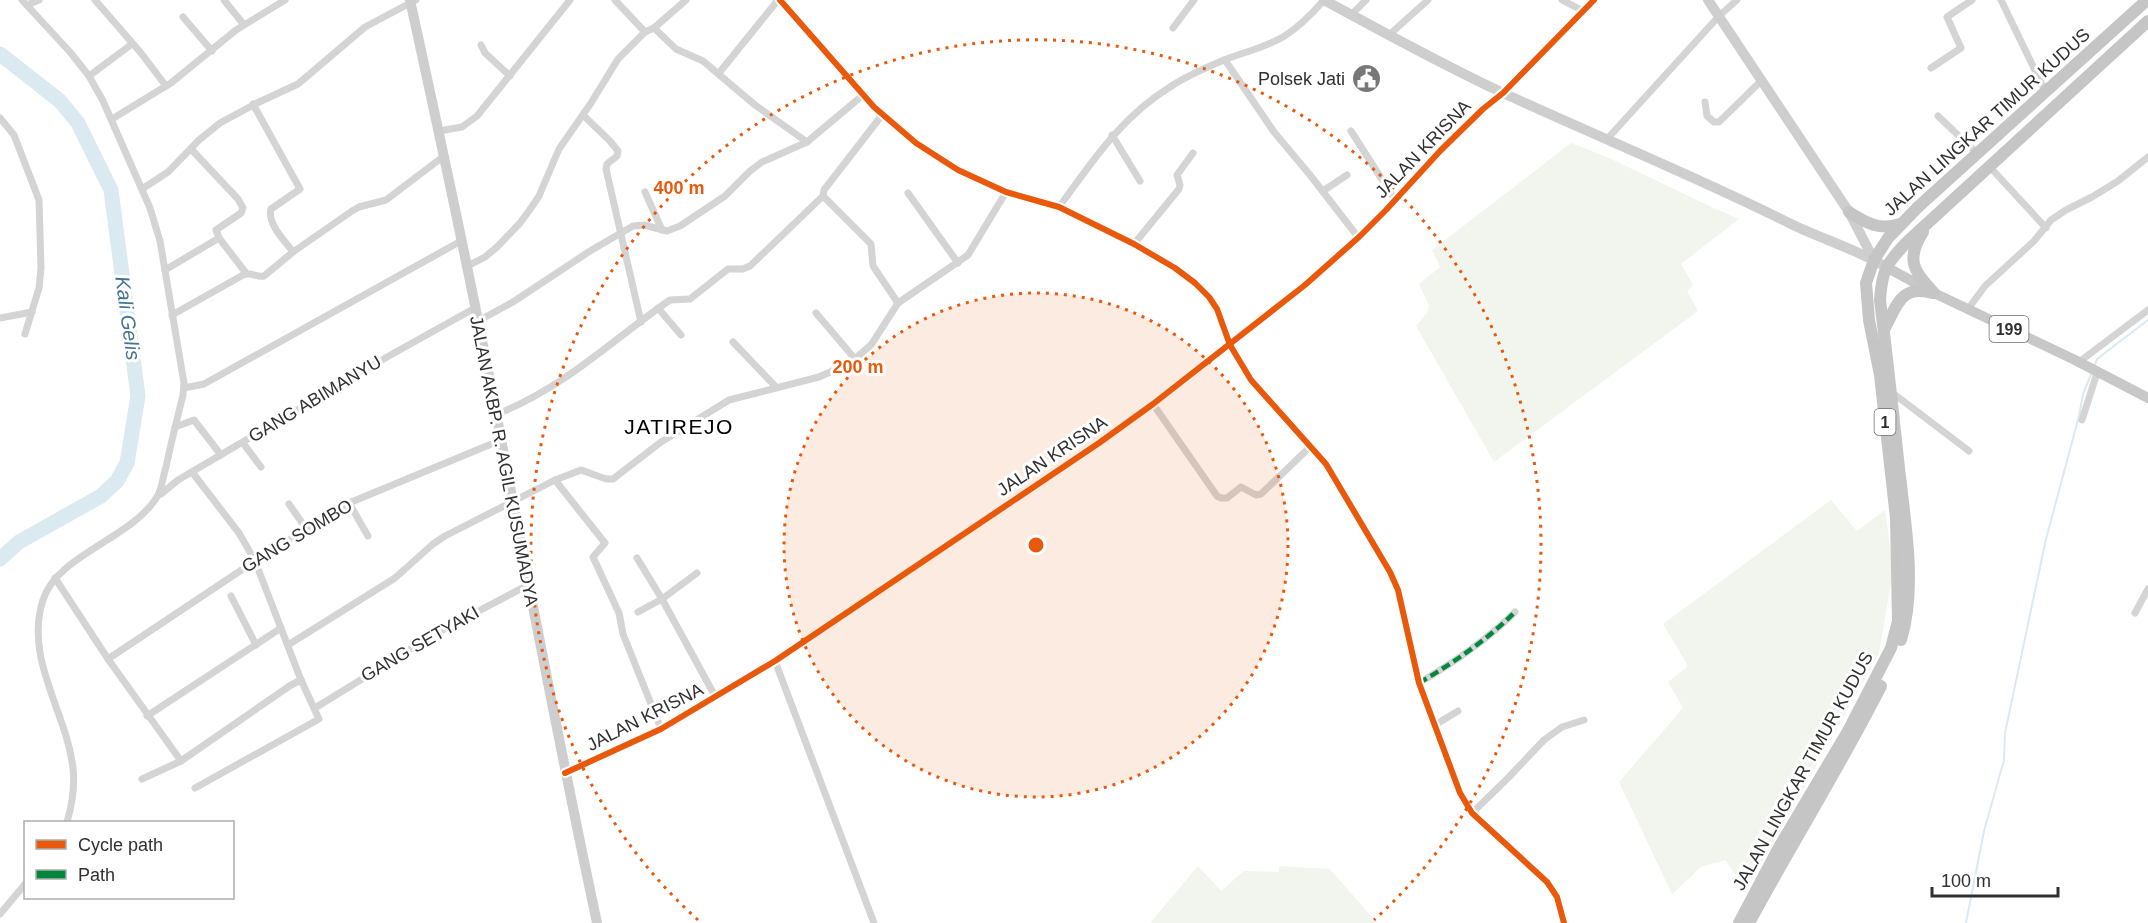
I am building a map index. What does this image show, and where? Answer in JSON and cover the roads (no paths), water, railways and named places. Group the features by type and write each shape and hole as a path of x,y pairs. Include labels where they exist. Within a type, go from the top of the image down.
{"highway":[{"name":"JALAN LINGKAR TIMUR KUDUS","path":"1738,923 1892,648 1898,621 1896,518 1880,375 1867,301 1866,283 1874,260 1901,223 2147,0"},
{"name":"JALAN LINGKAR TIMUR KUDUS","path":"1749,923 1785,856 1855,737 1897,654 1907,620 1909,590 1905,516 1880,300 1882,277 1889,260 2148,21"},
{"path":"1849,212 1879,227 1888,228 1901,223"},
{"path":"1934,293 1917,274 1913,261 1914,248 1938,213"},
{"path":"1884,330 1902,296 1911,291 1920,290 1934,293"}],"main road":[{"path":"1324,0 1503,93 1608,138 1886,267"},
{"path":"1708,0 1849,212 1874,260"},
{"name":"JALAN AKBP. R. AGIL KUSUMADYA","path":"412,1 497,414 528,585 597,923"},
{"name":"199","path":"1886,267 2148,398"}],"street":[{"path":"25,3 39,0"},
{"path":"95,0 166,86"},
{"path":"224,0 243,25"},
{"path":"112,119 166,86 243,25 284,0"},
{"path":"439,131 462,127 477,116 570,0"},
{"path":"615,0 645,32"},
{"path":"466,267 485,257 520,223 539,196 559,149 618,59 645,32 654,28 686,0"},
{"path":"719,73 779,0 882,115 916,143 975,179 1006,192 1059,207 1134,244 1175,268 1202,289 1217,309 1230,345 1257,388 1311,446 1332,474 1390,572 1398,590 1419,682 1461,793 1472,813 1547,882 1557,897 1564,923"},
{"path":"1173,28 1194,0"},
{"path":"1059,207 1112,135 1142,105 1161,92 1225,60 1261,48 1286,35 1310,16 1324,0"},
{"path":"1351,15 1366,0"},
{"path":"1389,35 1428,0"},
{"path":"1562,0 1583,11"},
{"name":"JALAN KRISNA","path":"566,773 661,729 775,661 1099,443 1153,404 1305,285 1358,237 1441,150 1503,93 1594,0"},
{"path":"1608,138 1719,16 1737,0"},
{"path":"1931,68 1961,48 1946,18 1972,0"},
{"path":"2001,0 2046,93"},
{"path":"142,189 168,172 220,123 298,84 365,27 412,1"},
{"path":"25,3 89,76 112,119 156,224 184,388 159,495"},
{"path":"183,17 212,51"},
{"path":"654,28 676,49 698,58 755,105 807,142"},
{"path":"89,76 132,44"},
{"path":"481,45 486,53 510,76"},
{"path":"1225,60 1274,132 1358,237"},
{"path":"1706,102 1707,116 1714,122 1719,122 1761,81"},
{"path":"478,321 513,302 622,232 638,225 667,231 680,226 725,196 762,162 807,142 863,95"},
{"path":"254,104 300,189 271,209 270,213 271,221 293,252"},
{"path":"583,115 618,152 617,156 607,164 606,169 622,232 640,322"},
{"path":"497,414 525,403 550,389 670,300 695,297 728,269 750,266 823,196 825,190 882,115"},
{"path":"1938,116 1978,154"},
{"path":"0,118 14,135 39,200 41,268 39,288 26,334"},
{"path":"1351,131 1395,200"},
{"path":"1112,135 1140,181"},
{"path":"191,149 238,199 243,208 241,213 216,230 219,238 246,273"},
{"path":"1134,244 1179,189 1177,176 1193,153"},
{"path":"172,315 246,273 264,276 293,252 359,207 386,200 444,156"},
{"path":"1968,309 1985,286 2046,228 2051,220 2118,181 2148,157"},
{"path":"1989,166 2046,228"},
{"path":"1323,191 1347,175"},
{"path":"645,192 662,230"},
{"path":"288,645 395,578 445,536 513,501 580,470 613,479 661,442 719,406 741,396 830,374 855,359 875,339 898,303 958,263 973,248 1006,192"},
{"path":"908,193 958,263"},
{"path":"823,196 871,243 873,266 898,303"},
{"path":"165,270 219,238"},
{"path":"184,388 204,384 461,242"},
{"name":"GANG ABIMANYU","path":"55,578 132,524 171,484 475,308"},
{"path":"658,308 681,335"},
{"path":"2081,364 2148,310"},
{"path":"0,318 32,312"},
{"path":"816,313 855,359"},
{"path":"733,342 776,387"},
{"path":"2082,420 2096,373"},
{"path":"1890,391 1969,452"},
{"path":"1153,404 1217,496 1221,498 1227,498 1242,487 1256,495 1261,494 1311,446"},
{"path":"175,427 194,420 221,455"},
{"name":"GANG SOMBO","path":"108,659 255,561 350,503 501,440"},
{"path":"243,442 261,467"},
{"path":"192,472 238,533 255,561 301,680 319,719 195,788"},
{"path":"555,480 605,543 593,557 620,613 623,634 661,729"},
{"path":"350,503 368,536"},
{"path":"289,504 307,530"},
{"path":"637,558 716,698"},
{"path":"638,612 662,599 697,573"},
{"path":"67,821 72,796 73,768 42,667 37,642 42,601 55,578 147,716 181,761"},
{"name":"GANG SETYAKI","path":"315,708 435,634 528,585"},
{"path":"2135,613 2147,593"},
{"path":"231,596 256,645"},
{"path":"1419,682 1442,670 1499,628 1515,612"},
{"path":"147,716 281,628"},
{"path":"775,661 874,923"},
{"path":"142,780 181,761 301,680"},
{"path":"1435,725 1458,711"},
{"path":"1472,813 1544,740 1562,728 1584,720"},
{"path":"0,914 24,885"}],"waterway":[{"name":"Kali Gelis","path":"0,54 60,101 78,123 111,190 138,396 127,463 117,481 101,496 19,542 0,559"},
{"path":"2094,367 2097,359 2148,320"},
{"path":"1966,923 1984,831 2004,760 2005,733 2046,539 2083,394 2092,372"}],"place":[{"name":"Polsek Jati","path":"1366,79"}],"district":[{"name":"JATIREJO","path":"679,426"}]}
